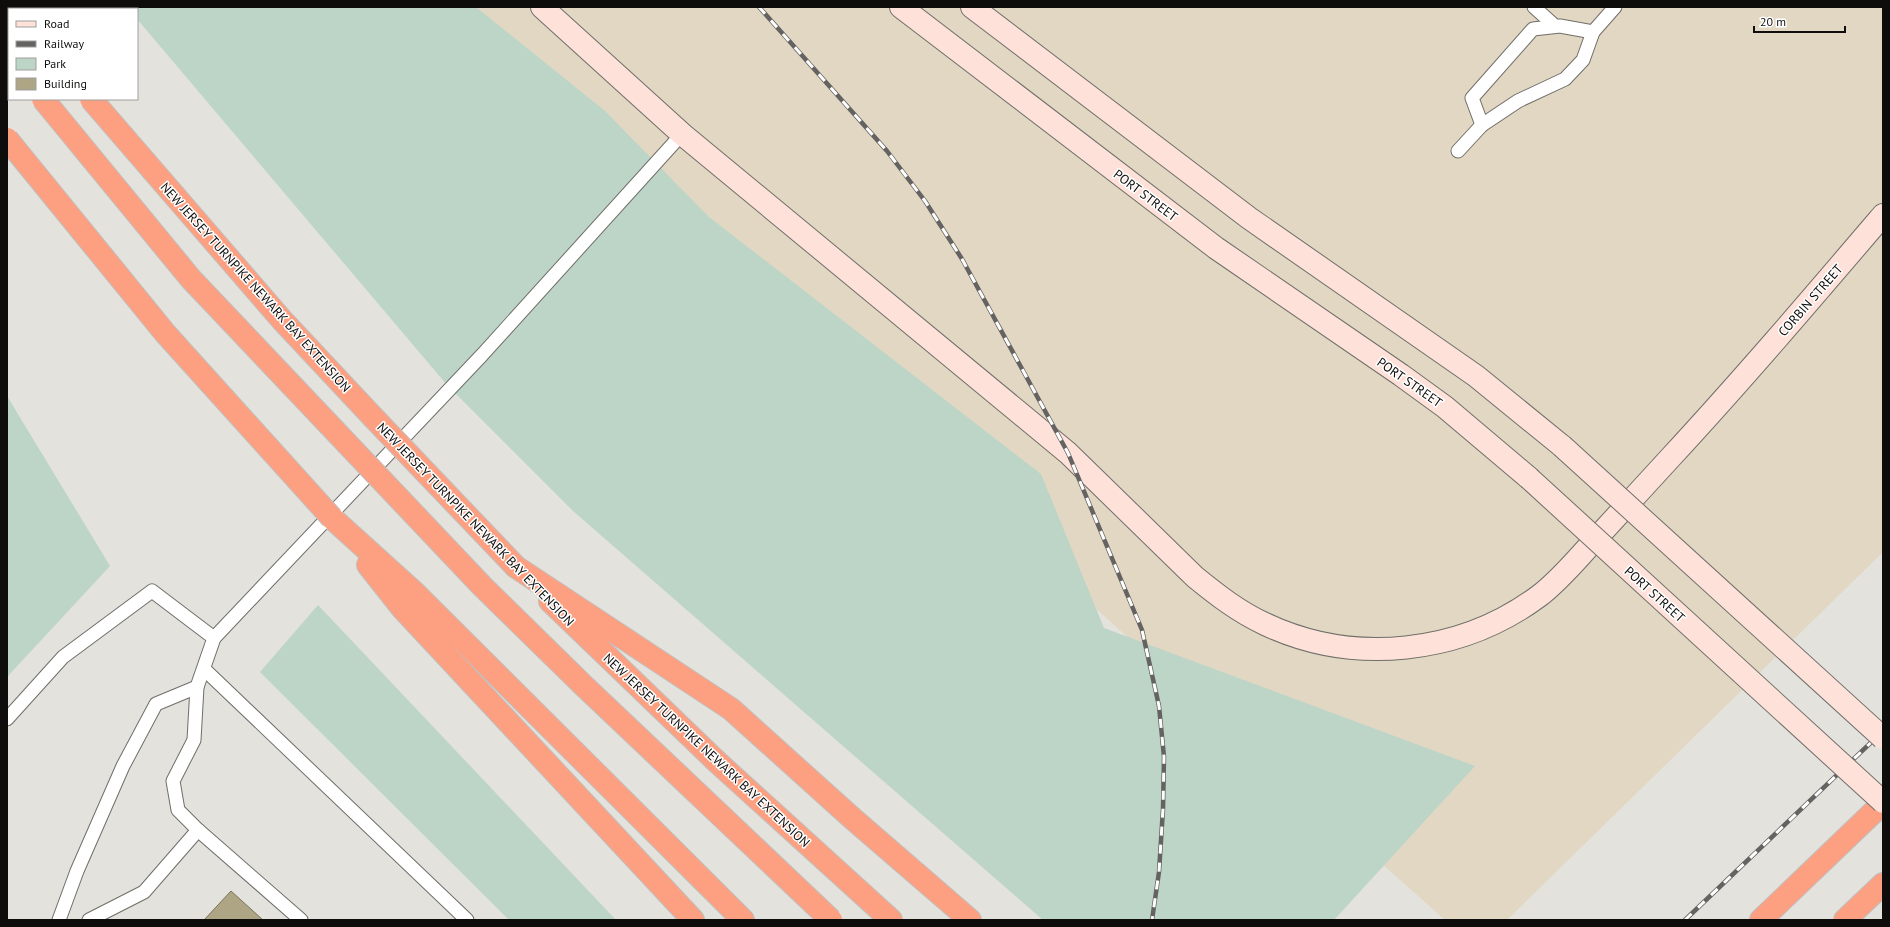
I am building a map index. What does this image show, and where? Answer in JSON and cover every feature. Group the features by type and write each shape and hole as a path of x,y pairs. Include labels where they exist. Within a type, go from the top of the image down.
{"highway":[{"path":"44,100 191,279 483,587 588,690 831,920"},
{"name":"NEW JERSEY TURNPIKE NEWARK BAY EXTENSION","path":"92,100 282,320 516,567 715,760 891,920"},
{"path":"7,139 161,328 332,518 402,608 693,920"},
{"path":"332,518 416,594 743,920"},
{"path":"516,567 730,709 852,818 970,920"},
{"path":"1761,920 1883,802"},
{"path":"1845,920 1877,890"}],"main road":[{"name":"CORBIN STREET","path":"542,7 682,134 1068,453 1195,577 1217,595 1265,624 1292,635 1318,643 1346,648 1403,648 1431,644 1458,637 1485,628 1510,615 1541,594 1575,562 1738,384 1883,215"},
{"name":"PORT STREET","path":"901,7 1216,248 1445,407 1528,478 1883,802"},
{"path":"972,7 1237,209 1476,376 1562,446 1883,738"}],"lane":[{"path":"1534,7 1555,26"},
{"path":"1458,151 1482,125 1518,101 1565,79 1583,60 1593,32 1615,7"},
{"path":"1482,125 1472,98 1533,29 1555,26 1593,32"},
{"path":"301,920 198,830 178,810 173,781 194,740 197,687 214,638 482,355 682,134"},
{"path":"7,719 63,657 152,591 214,638"},
{"path":"204,669 467,920"},
{"path":"59,920 76,871 123,766 156,704 197,687"},
{"path":"89,920 144,892 198,830"}],"shaded area":[{"path":"421,7 1883,7 1883,552 1507,920 1445,920"}],"green space":[{"path":"127,7 476,7 605,111 709,217 1041,474 1104,628 1475,766 1334,920 1043,920 573,511 447,385 138,20 138,8"},
{"path":"7,396 110,566 7,677"},
{"path":"318,605 616,920 509,920 260,672"}],"building":[{"path":"231,891 263,920 204,920"}],"railway":[{"path":"759,7 887,151 925,201 962,259 1068,453 1142,630 1159,706 1164,757 1163,809 1159,872 1152,920"},
{"path":"1685,920 1883,731"}]}
